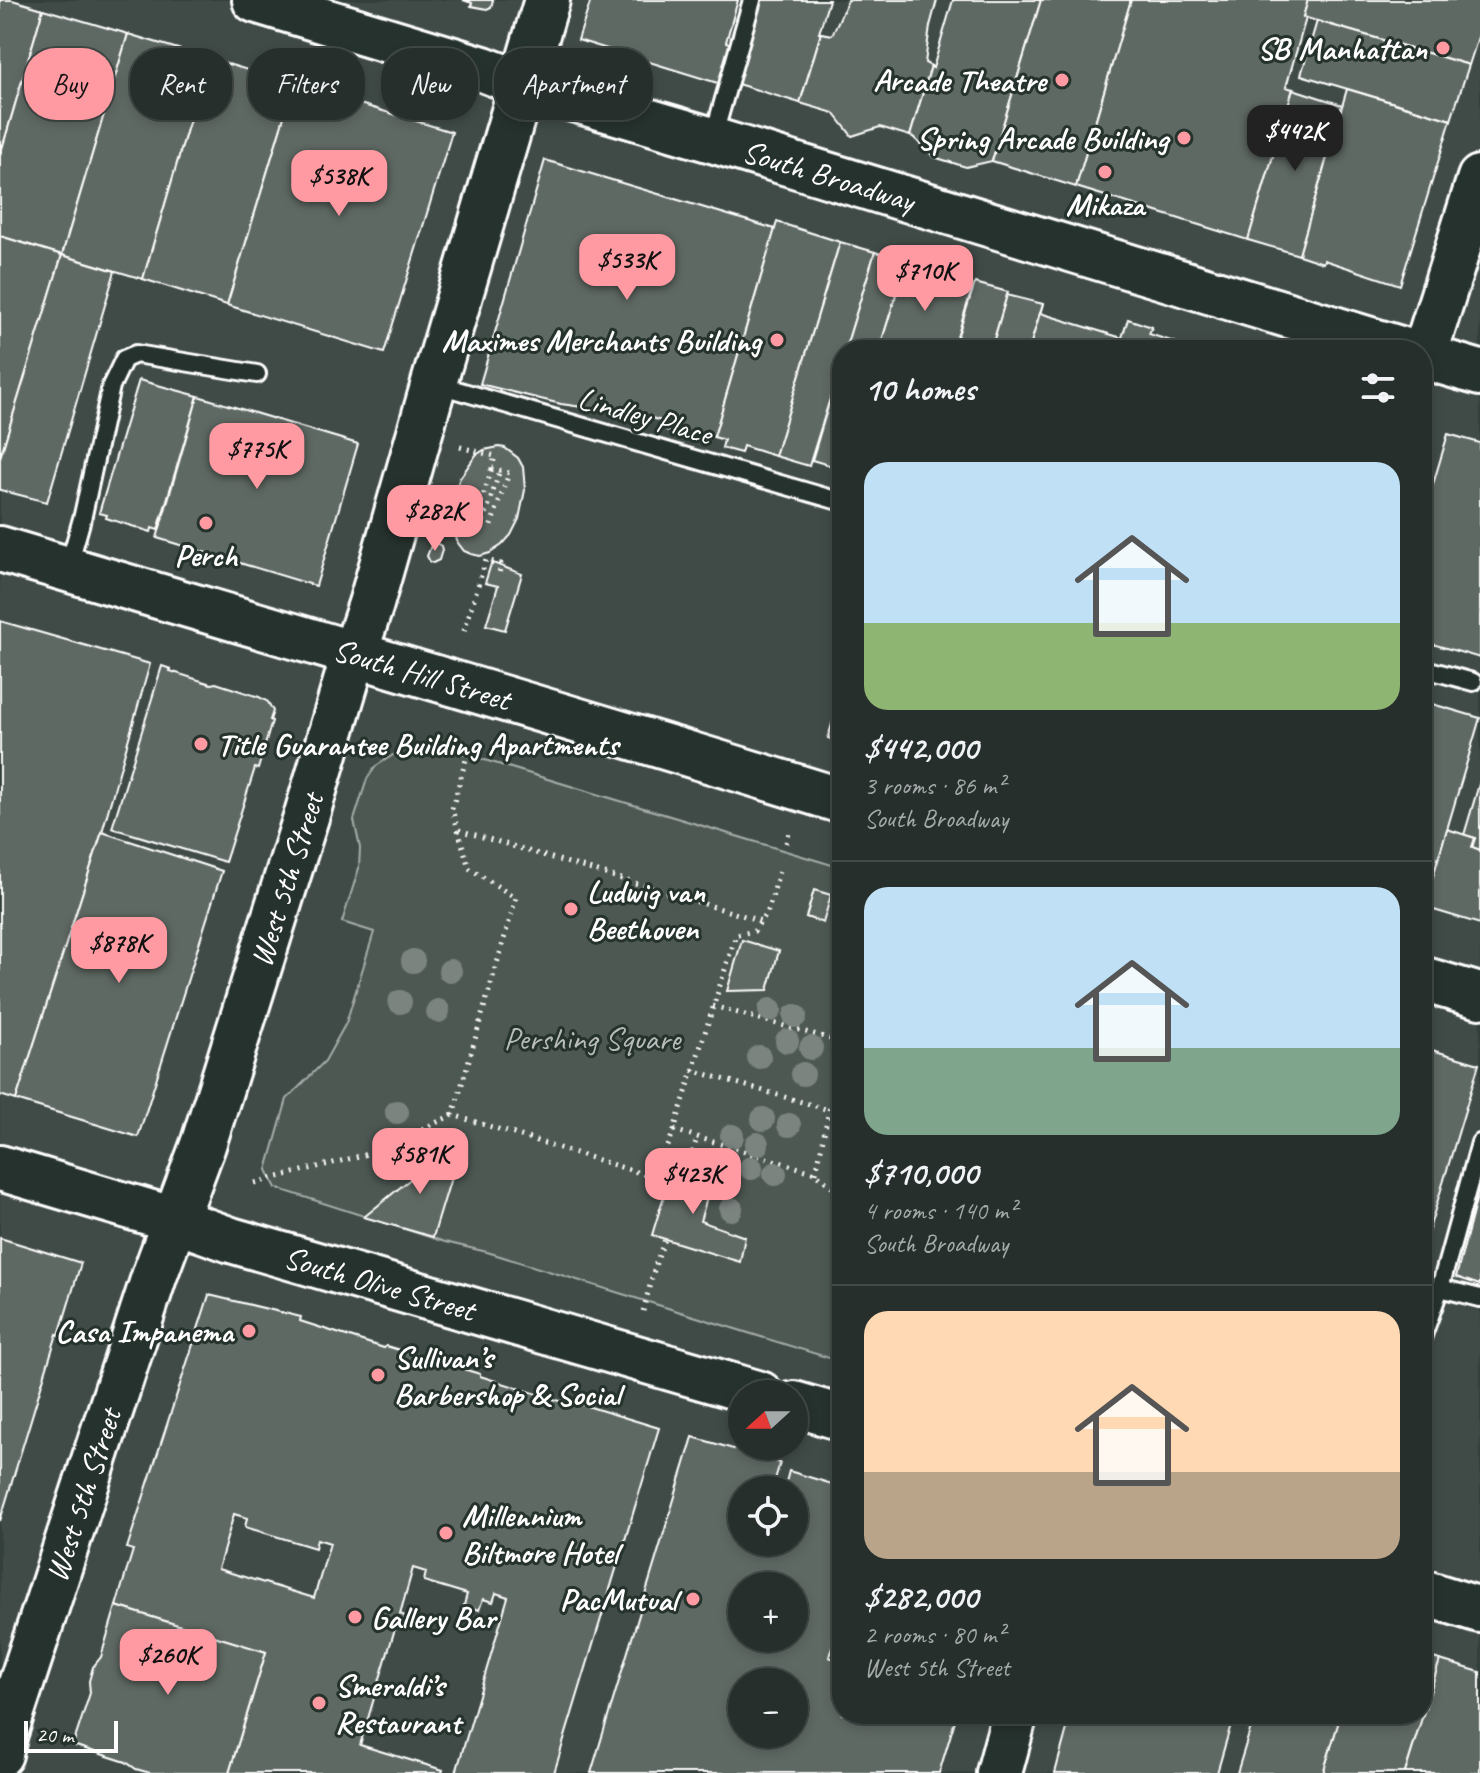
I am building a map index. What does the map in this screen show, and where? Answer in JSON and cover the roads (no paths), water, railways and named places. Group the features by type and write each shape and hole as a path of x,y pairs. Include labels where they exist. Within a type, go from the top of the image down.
{"main road":[{"name":"South Broadway","path":"255,0 494,73"},
{"name":"West 5th Street","path":"533,48 547,0"},
{"name":"West 5th Street","path":"0,1754 155,1274 208,1130 371,604 511,120"},
{"name":"South Broadway","path":"644,120 1366,340"},
{"path":"1424,340 1480,178"},
{"name":"South Broadway","path":"1432,360 1480,373"},
{"name":"South Hill Street","path":"0,549 688,752 832,798"},
{"path":"1432,982 1480,996"},
{"name":"South Olive Street","path":"0,1168 175,1220 231,1240 728,1385"},
{"path":"808,1408 832,1415"},
{"path":"1432,1595 1480,1610"},
{"path":"999,1773 1012,1724"}],"lane":[{"path":"712,140 752,0"},
{"path":"68,569 111,386 124,359 136,354 257,374"},
{"name":"Lindley Place","path":"434,383 832,499"},
{"path":"1432,671 1473,682"},
{"path":"1432,1310 1480,1143"},
{"path":"1440,1288 1480,1298"}],"place":[{"name":"SB Manhattan","path":"1443,48"},
{"name":"Arcade Theatre","path":"1062,80"},
{"name":"Spring Arcade Building","path":"1184,138"},
{"name":"Mikaza","path":"1105,172"},
{"name":"Maximes Merchants Building","path":"777,340"},
{"name":"Perch","path":"206,523"},
{"name":"Title Guarantee Building Apartments","path":"201,744"},
{"name":"Ludwig van Beethoven","path":"571,909"},
{"name":"Casa Impanema","path":"249,1331"},
{"name":"Sullivan’s Barbershop & Social","path":"378,1375"},
{"name":"Millennium Biltmore Hotel","path":"446,1533"},
{"name":"PacMutual","path":"693,1599"},
{"name":"Gallery Bar","path":"355,1617"},
{"name":"Smeraldi’s Restaurant","path":"319,1703"}],"park label":[{"name":"Pershing Square","path":"592,1038"}]}
